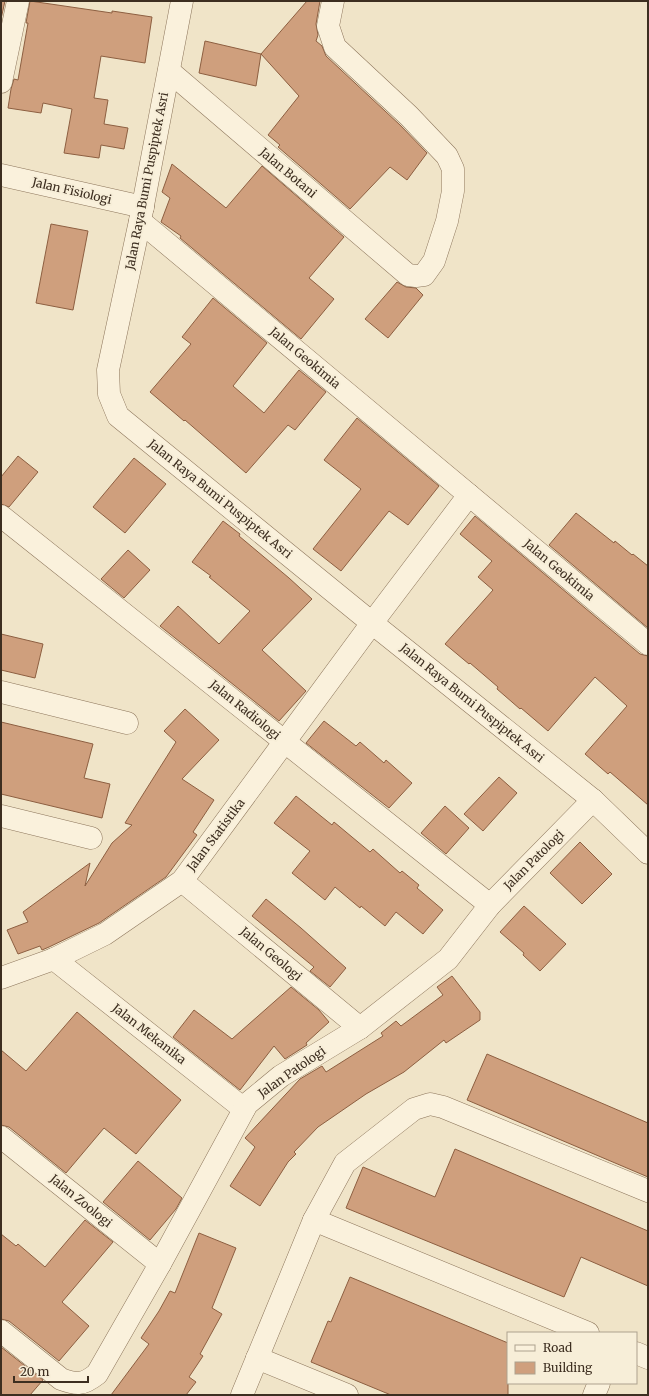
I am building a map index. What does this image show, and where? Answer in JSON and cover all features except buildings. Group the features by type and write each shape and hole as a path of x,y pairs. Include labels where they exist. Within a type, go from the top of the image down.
{"street":[{"path":"1,82 18,1"},
{"name":"Jalan Raya Bumi Puspiptek Asri","path":"182,1 141,214 108,370 109,394 118,416 372,624 593,800 648,853"},
{"name":"Jalan Botani","path":"168,72 408,275 424,275 434,261 449,214 453,191 453,169 447,156 409,116 335,47 328,26 333,1"},
{"name":"Jalan Fisiologi","path":"1,175 141,214"},
{"name":"Jalan Geokimia","path":"141,214 469,495 648,644"},
{"path":"372,624 469,495"},
{"name":"Jalan Radiologi","path":"1,516 490,905"},
{"name":"Jalan Statistika","path":"1,978 54,959 105,934 182,881 372,624"},
{"path":"1,692 127,723"},
{"name":"Jalan Patologi","path":"1,1331 61,1379 80,1384 97,1374 160,1264 247,1104 281,1076 360,1028 448,959 490,905 593,800"},
{"path":"6,820 91,838"},
{"name":"Jalan Geologi","path":"182,881 360,1028"},
{"name":"Jalan Mekanika","path":"54,959 244,1109"},
{"path":"242,1395 314,1220 345,1163 414,1109 430,1104 443,1107 648,1191"},
{"name":"Jalan Zoologi","path":"1,1137 160,1264"},
{"path":"314,1220 586,1332"},
{"path":"637,1353 648,1358"},
{"path":"258,1358 347,1395"},
{"path":"594,1395 599,1384"}]}
